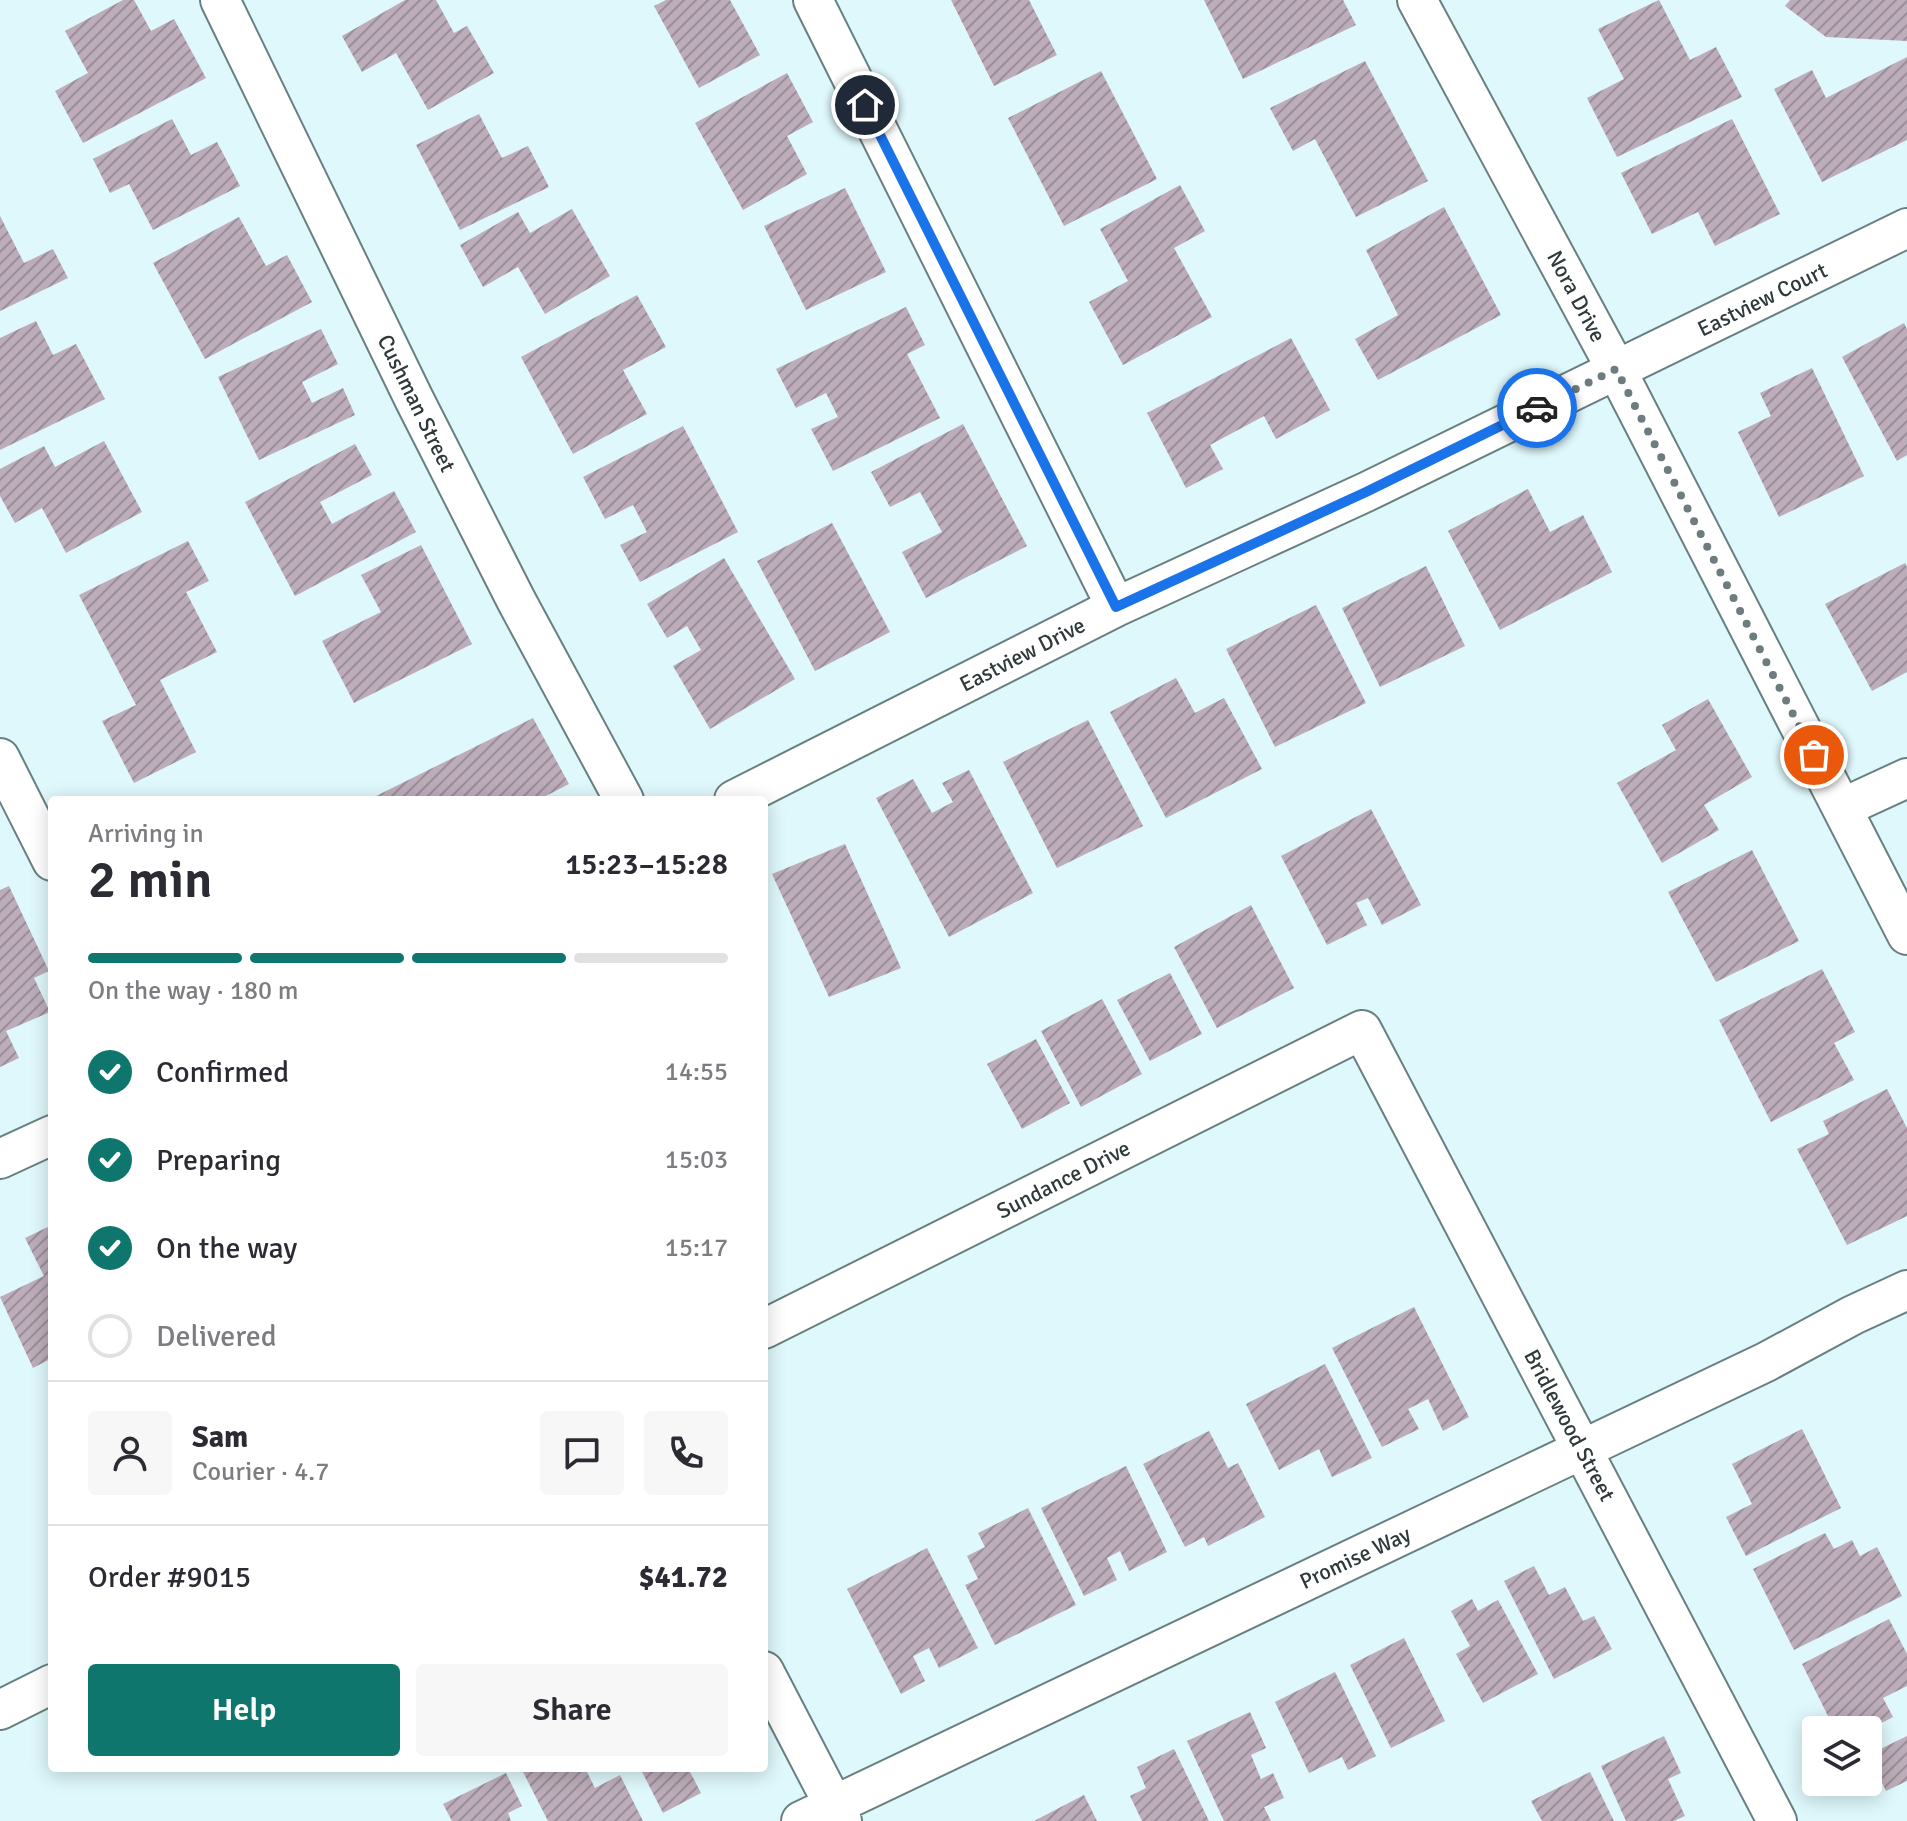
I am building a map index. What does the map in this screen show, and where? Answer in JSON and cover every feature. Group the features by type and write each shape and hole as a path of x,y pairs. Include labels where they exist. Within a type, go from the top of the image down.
{"street":[{"name":"Cushman Street","path":"220,0 414,399 516,600 622,796"},
{"path":"813,0 1116,607"},
{"name":"Nora Drive","path":"1417,0 1616,369 1907,935"},
{"name":"Eastview Court","path":"1616,369 1907,228"},
{"name":"Eastview Drive","path":"742,796 1116,607 1366,492 1616,369"},
{"path":"0,758 48,853"},
{"path":"1842,808 1907,778"},
{"name":"Sundance Drive","path":"768,1327 1362,1030"},
{"name":"Bridlewood Street","path":"1362,1030 1777,1821"},
{"path":"0,1159 48,1137"},
{"name":"Promise Way","path":"825,1816 1766,1362 1907,1290"},
{"path":"768,1681 825,1816"},
{"path":"0,1710 48,1686"}],"building":[{"path":"123,0 134,0 151,31 174,19 206,78 83,143 55,91 88,73 65,31"},
{"path":"405,0 436,0 454,33 467,26 494,73 428,110 396,53 362,72 342,36"},
{"path":"666,0 730,0 760,55 699,88 654,6"},
{"path":"951,0 1029,0 1057,55 994,86"},
{"path":"1204,0 1343,0 1356,25 1243,79"},
{"path":"1659,0 1690,60 1716,47 1742,97 1617,157 1587,98 1624,79 1598,29"},
{"path":"1790,0 1907,0 1907,41 1826,37 1785,6"},
{"path":"1907,57 1907,140 1822,182 1774,89 1812,70 1826,98"},
{"path":"1365,61 1428,181 1356,217 1315,139 1293,151 1270,108"},
{"path":"1101,71 1157,179 1064,226 1008,118"},
{"path":"787,73 813,122 787,136 807,174 743,210 695,123"},
{"path":"479,114 502,158 528,146 549,187 460,230 416,145"},
{"path":"172,119 191,155 217,142 240,186 153,230 129,184 110,193 93,159"},
{"path":"1732,119 1780,214 1715,246 1698,212 1652,234 1621,173"},
{"path":"1180,185 1205,231 1174,248 1212,317 1123,365 1089,302 1128,281 1100,229"},
{"path":"845,188 886,272 806,310 764,226"},
{"path":"1444,207 1501,315 1378,380 1355,339 1398,315 1366,250"},
{"path":"572,209 610,276 545,314 518,267 483,287 460,245 518,212 530,233"},
{"path":"0,216 24,263 53,249 68,278 0,311"},
{"path":"239,217 266,266 287,255 312,302 205,359 153,263"},
{"path":"637,295 666,347 623,370 647,414 573,454 521,357"},
{"path":"906,307 925,345 907,354 940,418 833,471 811,429 838,417 826,393 796,408 776,369"},
{"path":"36,321 53,355 76,344 105,399 0,450 0,338"},
{"path":"1904,323 1907,329 1907,455 1897,461 1842,357"},
{"path":"321,329 338,364 302,382 312,403 343,388 355,415 259,460 218,377"},
{"path":"1291,338 1330,410 1276,439 1264,416 1210,445 1223,469 1186,488 1147,413"},
{"path":"1812,368 1864,476 1779,517 1738,432 1771,416 1760,393"},
{"path":"963,424 1027,546 926,598 902,552 942,532 920,492 890,507 871,472"},
{"path":"683,426 738,532 640,582 620,545 647,532 633,505 605,519 583,477"},
{"path":"104,441 142,512 66,553 42,508 15,523 0,496 0,469 44,446 55,467"},
{"path":"355,444 372,475 320,502 332,524 394,491 416,532 295,596 245,502"},
{"path":"1528,489 1550,532 1583,515 1612,572 1500,630 1448,531"},
{"path":"832,523 890,632 815,671 757,561"},
{"path":"188,541 209,581 186,592 217,652 160,680 196,752 134,783 102,721 136,705 79,595"},
{"path":"421,545 472,644 354,703 322,641 381,612 361,575"},
{"path":"724,558 795,679 710,729 673,666 701,650 687,626 667,638 647,604"},
{"path":"1905,563 1907,672 1872,691 1825,604"},
{"path":"1426,566 1465,646 1380,687 1342,608"},
{"path":"1316,605 1366,703 1275,747 1226,649"},
{"path":"1176,678 1195,713 1224,698 1262,769 1166,818 1110,712"},
{"path":"1708,699 1752,777 1704,805 1719,830 1662,863 1617,783 1676,750 1662,725"},
{"path":"533,718 569,784 546,796 376,796"},
{"path":"1088,720 1143,826 1057,868 1003,762"},
{"path":"969,770 1033,893 949,937 876,798 913,779 932,813 953,802 942,783"},
{"path":"1371,809 1421,905 1382,925 1368,898 1356,903 1367,925 1327,945 1281,856"},
{"path":"845,844 901,968 829,997 772,874"},
{"path":"1752,850 1799,941 1716,982 1668,892"},
{"path":"9,886 48,969 34,978 48,1013 6,1031 19,1058 0,1067 0,890"},
{"path":"1251,905 1294,988 1217,1028 1174,947"},
{"path":"1822,969 1855,1032 1834,1043 1854,1080 1771,1122 1719,1020"},
{"path":"1170,973 1202,1034 1150,1061 1117,1000"},
{"path":"1102,999 1142,1074 1081,1107 1041,1031"},
{"path":"1036,1039 1070,1103 1022,1129 987,1064"},
{"path":"1887,1089 1907,1128 1907,1216 1847,1245 1797,1149 1829,1134 1823,1121"},
{"path":"48,1227 48,1360 33,1368 0,1297 44,1276 25,1238"},
{"path":"1414,1307 1469,1417 1443,1431 1428,1399 1408,1409 1419,1429 1382,1447 1332,1348"},
{"path":"1325,1364 1372,1458 1332,1477 1319,1449 1279,1470 1246,1404"},
{"path":"1802,1429 1841,1508 1746,1556 1726,1517 1752,1504 1732,1464"},
{"path":"1209,1431 1228,1468 1238,1463 1265,1517 1208,1546 1204,1537 1185,1547 1143,1464"},
{"path":"1126,1466 1167,1552 1129,1571 1120,1551 1107,1558 1117,1580 1084,1596 1041,1508"},
{"path":"1028,1508 1076,1605 995,1645 965,1585 978,1579 967,1556 985,1547 978,1533"},
{"path":"1825,1533 1834,1549 1852,1540 1860,1556 1877,1547 1902,1596 1794,1650 1753,1569"},
{"path":"927,1548 978,1648 939,1668 929,1648 913,1656 925,1681 901,1694 847,1589"},
{"path":"1534,1566 1549,1595 1565,1587 1583,1621 1594,1616 1612,1649 1554,1679 1504,1581"},
{"path":"1472,1599 1478,1611 1498,1600 1538,1674 1483,1703 1456,1654 1470,1646 1451,1611"},
{"path":"1889,1619 1907,1654 1907,1686 1883,1698 1893,1717 1882,1723 1882,1716 1828,1716 1802,1664"},
{"path":"1404,1638 1445,1721 1391,1748 1350,1665"},
{"path":"1335,1672 1376,1756 1348,1770 1342,1757 1309,1773 1275,1702"},
{"path":"1250,1712 1266,1748 1251,1755 1261,1779 1273,1773 1284,1798 1264,1807 1271,1821 1224,1821 1187,1741"},
{"path":"1664,1736 1681,1773 1668,1779 1685,1816 1674,1821 1626,1821 1601,1766"},
{"path":"1907,1736 1907,1781 1886,1791 1882,1783 1882,1748"},
{"path":"1174,1749 1209,1821 1142,1821 1130,1796 1146,1788 1137,1767"},
{"path":"523,1772 587,1772 595,1788 620,1775 643,1821 548,1821"},
{"path":"642,1772 690,1772 701,1793 663,1813"},
{"path":"1590,1772 1614,1821 1542,1821 1531,1801"},
{"path":"506,1773 522,1806 508,1813 511,1821 452,1821 443,1804"},
{"path":"1084,1795 1097,1821 1034,1821"}],"way so far":[{"path":"1537,408 1616,369 1814,755"}],"route":[{"path":"865,105 1116,607 1366,492 1537,408"}]}
